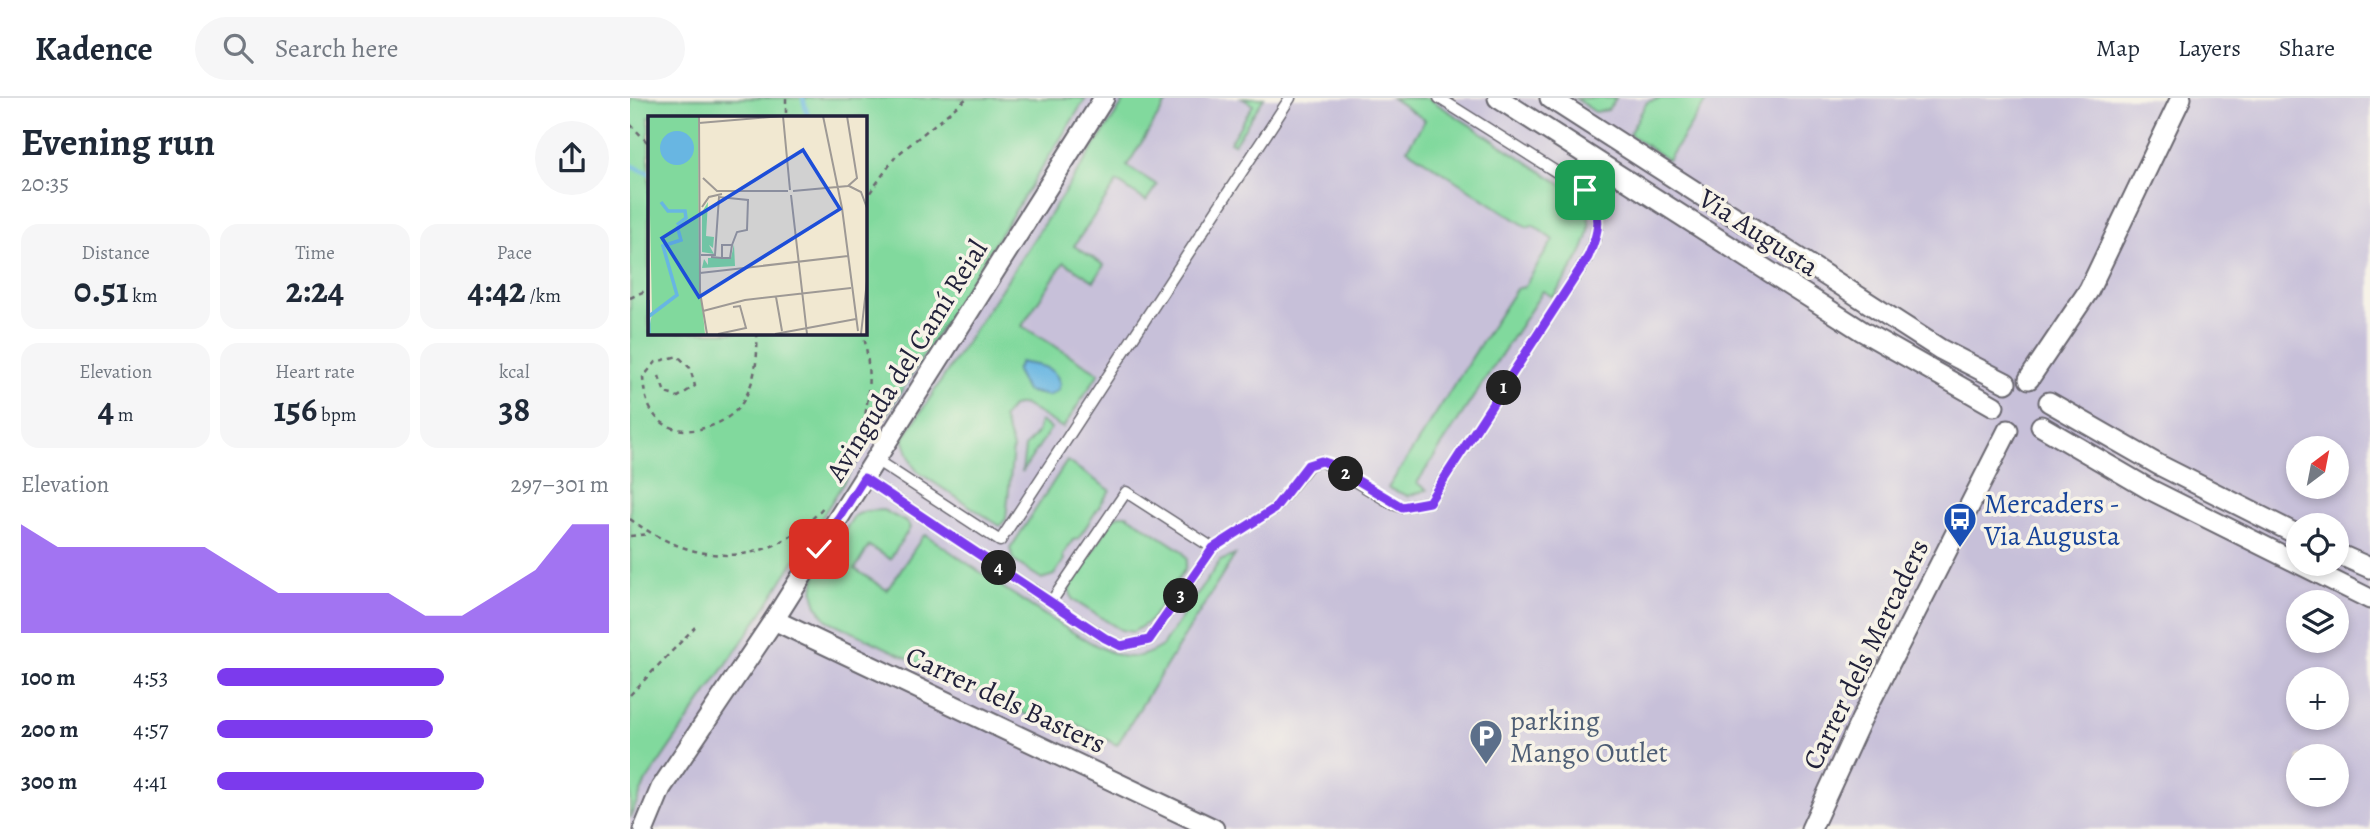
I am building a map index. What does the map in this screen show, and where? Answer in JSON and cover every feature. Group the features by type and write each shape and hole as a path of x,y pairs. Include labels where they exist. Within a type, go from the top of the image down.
{"street":[{"name":"Avinguda del Camí Reial","path":"644,829 661,788 774,620 1104,98"},
{"name":"Via Augusta","path":"1498,98 1862,331 1994,406"},
{"name":"Via Augusta","path":"1550,98 1940,349 2006,383"},
{"path":"2029,379 2089,290 2181,98"},
{"path":"2049,402 2047,418 2041,426 2024,433 2008,430 2001,423 1994,406 2000,389 2006,383 2021,378 2029,379 2039,384 2049,402 2159,465 2286,529"},
{"path":"2041,426 2149,489 2370,599"},
{"name":"Carrer dels Mercaders","path":"1811,829 1861,720 2008,430"},
{"path":"2349,559 2370,568"},
{"name":"Carrer dels Basters","path":"774,620 1214,829"}],"lane":[{"path":"876,460 1000,541 1290,98"},
{"path":"864,478 1051,603 1121,646 1149,640 1213,548 1274,509 1308,465 1321,461 1402,507 1429,502 1588,257 1597,237 1599,218 1594,201 1585,190 1439,98"},
{"path":"1051,603 1126,492 1213,548"}],"path":[{"path":"786,98 786,116"},
{"path":"866,198 896,156 967,98"},
{"path":"630,124 648,143"},
{"path":"630,298 648,289"},
{"path":"659,376 665,393 678,397 695,386 690,368 678,356 656,362 643,377 645,398 657,419 680,431 717,425 743,402 758,366 757,334"},
{"path":"852,462 866,425 870,387 863,334"},
{"path":"630,519 650,534 696,554 741,554 778,544 807,526 826,504"},
{"path":"630,536 650,534"},
{"path":"630,695 695,627"}],"shaded area":[{"path":"1086,98 2370,98 2370,829 630,829 630,818 645,783 761,614"}],"green space":[{"path":"630,98 1086,98 761,614 645,783 630,818"},
{"path":"1126,98 1168,100 1127,166 1157,185 1146,201 1117,182 1074,246 1104,265 1094,281 1064,262 1022,326 1099,373 1063,428 1023,404 1013,406 1003,418 1013,448 1006,519 1000,526 918,472 912,464 903,439"},
{"path":"1242,98 1264,98 1234,144 1230,142 1253,105"},
{"path":"1392,98 1428,98 1572,191 1589,217 1585,245 1570,272 1553,297 1543,291 1417,483 1427,490 1408,496 1388,488 1516,289 1524,287 1553,240 1533,225 1527,227 1407,149 1425,120"},
{"path":"1575,98 1616,98 1608,110 1595,112"},
{"path":"1661,98 1708,98 1668,160 1629,134 1647,102"},
{"path":"1040,421 1051,428 1022,472 1025,447 1037,433"},
{"path":"1067,461 1110,490 1078,539 1073,540 1063,555 1064,560 1054,575 1042,579 1014,561 1010,549"},
{"path":"883,510 908,523 910,528 890,559 869,546 855,569 887,590 926,535 1059,624 1111,652 1127,657 1145,655 1162,646 1220,561 1235,555 1117,745 1073,723 1067,734 827,620 815,599 816,575 854,516 865,511"},
{"path":"1119,515 1127,515 1182,551 1187,559 1185,569 1150,621 1133,632 1121,630 1073,600 1069,589 1113,519"}],"water":[{"path":"1020,362 1049,369 1058,377 1058,390 1049,396 1026,391 1016,371"}],"waterway":[{"path":"803,98 808,116"},
{"path":"630,165 648,173"}],"place":[{"name":"Mercaders - Via Augusta","path":"1960,549"},
{"name":"parking Mango Outlet","path":"1486,766"}],"route":[{"path":"819,549 864,478 1105,638 1121,646 1149,640 1213,548 1274,509 1308,465 1321,461 1330,464 1402,507 1429,502 1436,495 1588,257 1597,237 1599,218 1594,201 1585,190"}]}
